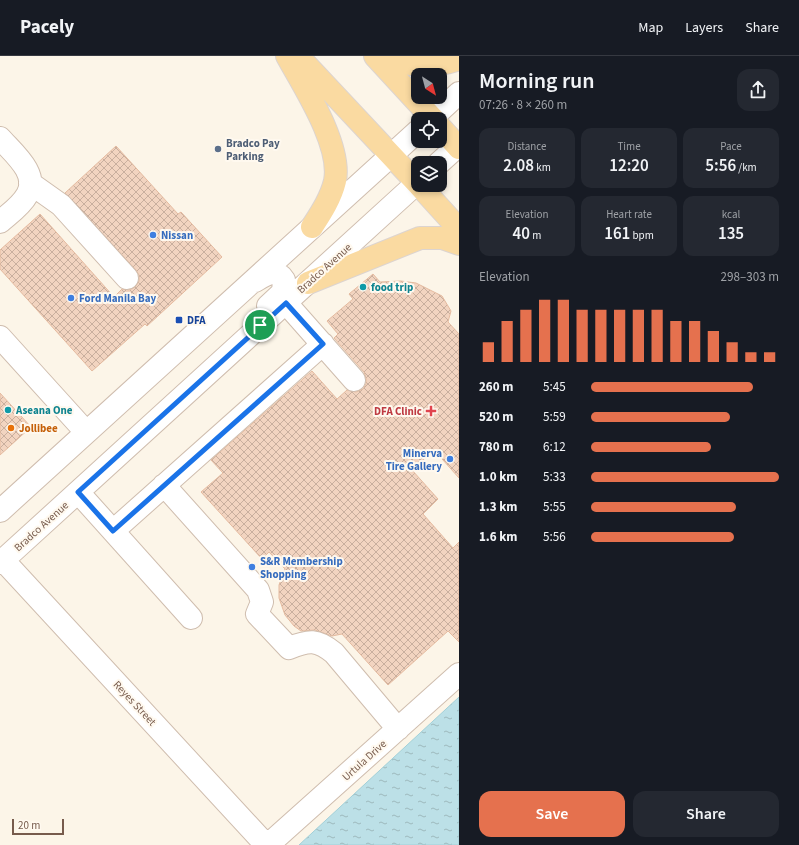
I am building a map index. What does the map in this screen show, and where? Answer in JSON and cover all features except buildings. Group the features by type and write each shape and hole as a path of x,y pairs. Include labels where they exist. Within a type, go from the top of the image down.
{"main road":[{"path":"287,56 328,135 336,161 335,182 332,191 312,227"},
{"path":"298,56 411,176"},
{"path":"375,56 422,112"},
{"path":"381,56 415,66 434,66 459,58"},
{"path":"447,137 458,146"},
{"path":"425,192 459,229"},
{"path":"308,282 420,238 442,238 459,244"}],"street":[{"path":"441,112 459,93"},
{"path":"0,138 24,165 30,183 27,195 0,222"},
{"path":"0,511 391,155 411,139"},
{"path":"447,156 458,146"},
{"path":"30,183 61,205 127,278"},
{"name":"Bradco Avenue","path":"2,562 260,325 411,190"},
{"path":"249,285 267,274 273,273 280,275 284,280 283,292 267,307 260,325"},
{"path":"286,303 354,380"},
{"path":"0,337 86,432"},
{"path":"113,531 323,344"},
{"path":"164,485 258,590 262,602 257,614 289,648 306,642 317,642 325,646 334,653 398,729"},
{"path":"78,492 191,618"},
{"name":"Reyes Street","path":"2,562 267,845"},
{"name":"Urtula Drive","path":"267,845 459,674"}],"water":[{"path":"459,697 459,845 299,845"}],"place":[{"name":"Bradco Pay Parking","path":"218,149"},
{"name":"Nissan","path":"153,235"},
{"name":"food trip","path":"363,287"},
{"name":"Ford Manila Bay","path":"71,298"},
{"name":"DFA","path":"179,320"},
{"name":"Aseana One","path":"8,410"},
{"name":"DFA Clinic","path":"431,411"},
{"name":"Jollibee","path":"11,428"},
{"name":"Minerva Tire Gallery","path":"450,459"},
{"name":"S&R Membership Shopping","path":"252,567"}],"route":[{"path":"286,303 323,344 113,531 78,492 260,325 286,303"}]}
